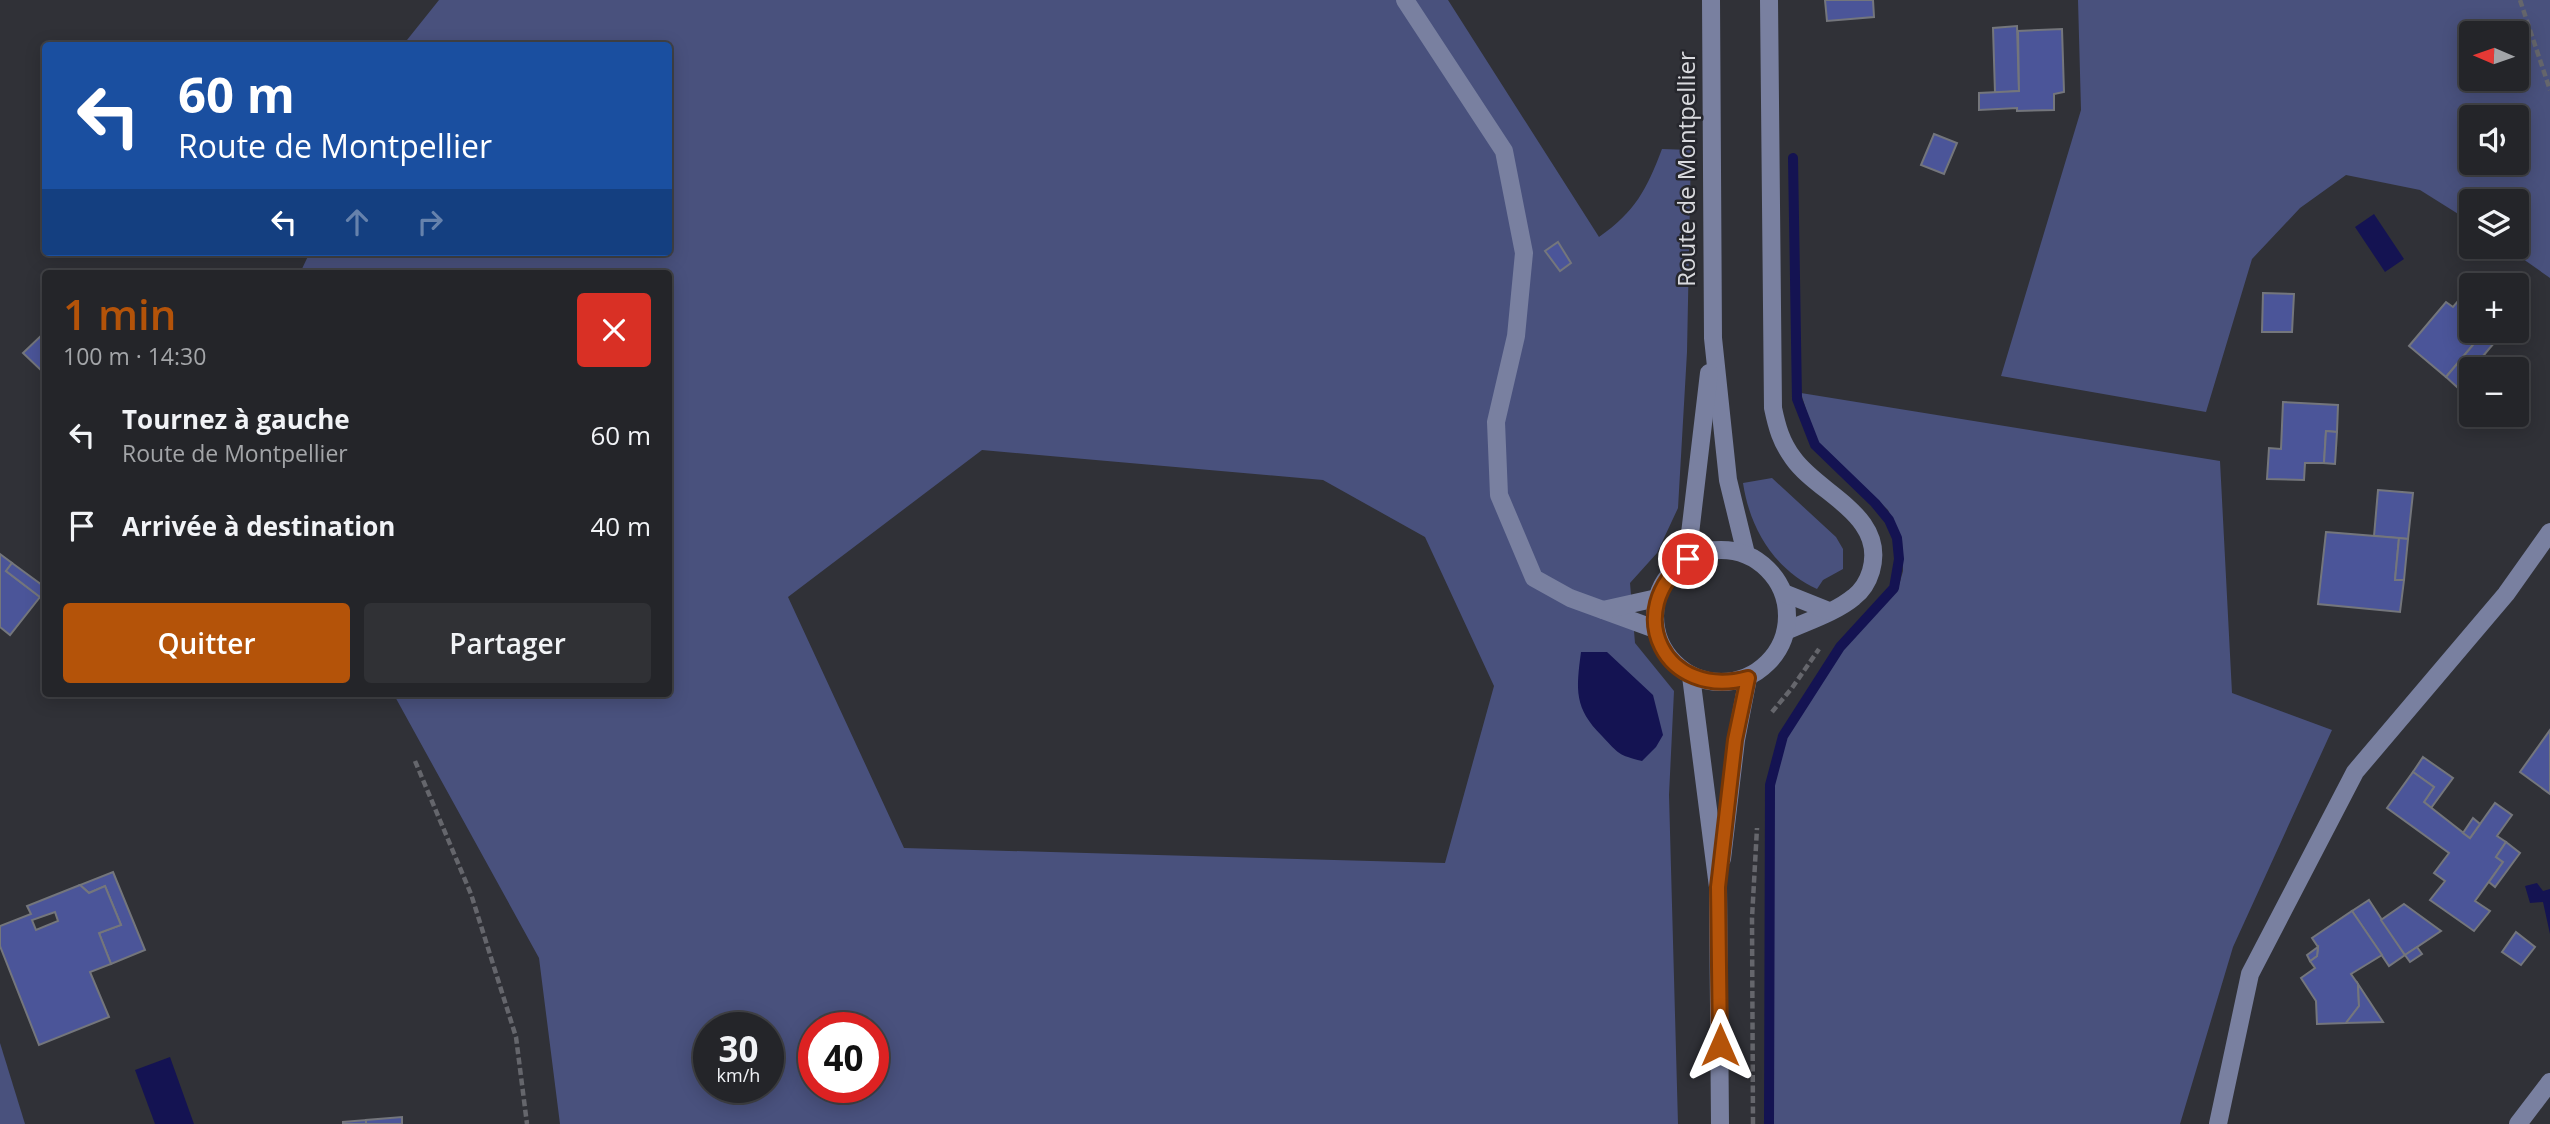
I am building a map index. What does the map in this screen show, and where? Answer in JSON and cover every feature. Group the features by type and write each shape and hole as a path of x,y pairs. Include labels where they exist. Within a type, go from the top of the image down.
{"street":[{"path":"1405,0 1504,151 1524,253 1516,336 1496,422 1499,495 1534,578 1570,598 1655,629"},
{"name":"Route de Montpellier","path":"1711,0 1713,338 1728,480 1746,554"},
{"path":"1769,0 1773,408 1779,434 1794,460 1860,519 1872,538 1874,561 1867,582 1854,598 1786,631"},
{"name":"Route de Montpellier","path":"1688,559 1713,338"},
{"path":"2217,1124 2250,974 2355,772 2506,594 2550,531"},
{"path":"1716,550 1746,554 1768,570 1784,593 1786,631 1779,650 1765,666 1748,678 1719,683 1691,676 1668,657 1655,629 1657,598 1674,569 1688,559 1716,550"},
{"path":"1784,593 1829,611"},
{"path":"1603,610 1657,598"},
{"path":"1691,676 1718,887 1720,1124"},
{"path":"1718,887 1735,740 1748,678"},
{"path":"2518,1124 2550,1082"}],"path":[{"path":"2520,0 2550,90"},
{"path":"1769,718 1822,644"},
{"path":"415,761 471,894 516,1037 527,1124"},
{"path":"1753,1124 1752,918 1757,826"}],"shaded area":[{"path":"439,0 1448,0 1599,237 1631,209 1651,176 1662,149 1691,150 1687,352 1678,508 1657,553 1630,583 1635,643 1674,691 1669,795 1678,1124 560,1124 539,958 395,697 672,697 672,270 301,270 308,256 672,256 672,42 405,42","holes":["982,450 1323,480 1425,537 1494,686 1445,863 904,848 788,597"]},
{"path":"2078,0 2550,0 2550,278 2523,259 2529,259 2529,189 2459,189 2459,214 2420,190 2346,175 2300,208 2252,259 2206,412 2001,376 2081,110"},
{"path":"2374,214 2404,259 2385,272 2355,227"},
{"path":"1801,393 2220,461 2232,693 2332,730 2233,947 2180,1124 1774,1124 1774,787 1784,740 1848,639 1898,589 1903,571 1902,539 1888,510 1815,439"},
{"path":"1772,478 1836,537 1843,549 1843,569 1823,580 1817,589 1802,581 1777,559 1766,546 1751,516 1743,483"},
{"path":"1581,652 1607,652 1653,695 1663,735 1642,761 1616,750 1586,716 1578,688"},
{"path":"2537,883 2543,891 2550,889 2550,934 2543,902 2530,903 2525,886"},
{"path":"0,1043 25,1124 0,1124"},
{"path":"170,1057 194,1124 155,1124 135,1070"}],"building":[{"path":"1825,0 1873,0 1874,17 1827,21"},
{"path":"2017,26 2019,91 1995,93 1993,28"},
{"path":"2062,29 2064,92 2054,94 2054,110 1979,110 1979,93 2019,91 2018,31"},
{"path":"1934,134 1957,143 1944,174 1921,165"},
{"path":"1558,242 1571,263 1560,271 1545,251"},
{"path":"2263,293 2294,294 2292,332 2262,332"},
{"path":"2459,300 2459,343 2475,343 2463,357 2459,357 2459,362 2446,377 2409,346 2446,302 2453,307"},
{"path":"42,335 42,371 23,353"},
{"path":"2475,343 2494,343 2482,357 2463,357"},
{"path":"2459,362 2457,387 2446,377"},
{"path":"2283,402 2338,405 2337,432 2326,431 2324,463 2305,463 2304,480 2267,479 2269,448 2281,449"},
{"path":"2326,431 2337,432 2335,464 2324,463"},
{"path":"2378,490 2413,493 2408,539 2374,536"},
{"path":"2326,532 2399,538 2395,580 2404,580 2400,612 2318,604"},
{"path":"2399,538 2408,539 2404,580 2395,580"},
{"path":"0,554 12,563 6,571 40,597 10,635 0,627"},
{"path":"12,563 42,585 40,597 6,571"},
{"path":"2550,730 2550,794 2520,772"},
{"path":"2423,757 2453,778 2431,808 2424,802 2434,787 2413,772"},
{"path":"2413,772 2434,787 2424,802 2470,838 2495,803 2512,815 2497,836 2506,842 2496,857 2503,862 2475,901 2490,911 2474,931 2430,900 2445,881 2434,873 2449,853 2387,808"},
{"path":"2473,818 2480,824 2470,838 2463,833"},
{"path":"2506,842 2520,853 2495,887 2489,882 2503,862 2496,857"},
{"path":"113,872 145,950 111,964 99,933 121,925 105,886 89,893 80,885"},
{"path":"80,885 89,893 105,886 121,925 99,933 111,964 90,972 109,1017 39,1045 0,946 0,926 31,914 27,906","holes":["55,912 58,921 36,930 32,920"]},
{"path":"2369,900 2405,955 2389,966 2352,911"},
{"path":"2404,904 2441,931 2405,955 2381,920"},
{"path":"2352,911 2382,955 2351,974 2358,984 2359,1006 2346,1023 2317,1024 2316,1001 2301,978 2315,968 2310,961 2317,956 2318,947 2312,938"},
{"path":"2516,932 2535,947 2521,965 2502,952"},
{"path":"2318,947 2317,956 2310,961 2307,955"},
{"path":"2417,947 2422,954 2410,962 2405,955"},
{"path":"2358,984 2383,1022 2346,1023 2359,1006"},
{"path":"402,1117 402,1124 366,1124 366,1120"},
{"path":"366,1120 366,1124 343,1124 343,1122"}],"waterway":[{"path":"1769,1124 1770,785 1783,736 1840,647 1894,588 1899,559 1897,538 1889,520 1815,445 1797,399 1793,158"}],"route":[{"path":"1688,559 1674,569 1657,598 1655,629 1660,644 1668,657 1691,676 1719,683 1748,678 1735,740 1718,887 1720,1045"}]}
